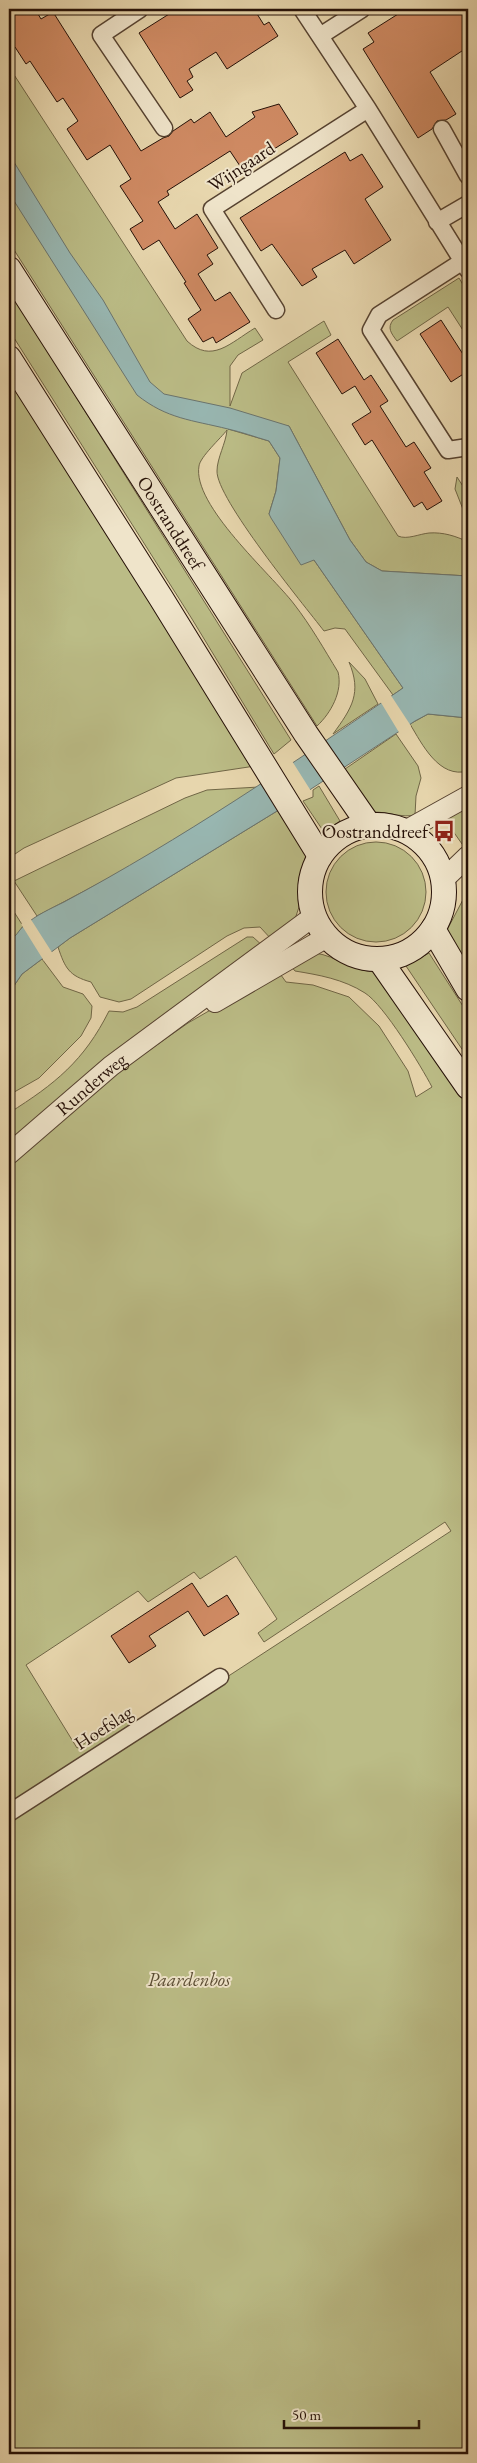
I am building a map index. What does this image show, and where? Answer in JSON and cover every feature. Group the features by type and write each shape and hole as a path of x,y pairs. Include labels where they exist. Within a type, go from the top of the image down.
{"main road":[{"name":"Oostranddreef","path":"9,269 306,734 369,825"},
{"path":"9,358 162,598 320,856"},
{"path":"369,825 387,826 405,831 419,839 430,851 438,865 443,880 444,897 440,914 433,929 409,951 394,957 378,959 356,956 345,951 327,937 314,916 310,886 313,870 320,856 341,835 369,825"},
{"path":"433,929 468,989"},
{"path":"378,959 468,1087"}],"street":[{"path":"140,9 101,35 164,128"},
{"path":"302,9 368,108 465,265 379,315 371,330 448,450 468,448"},
{"path":"320,36 362,9"},
{"name":"Wijngaard","path":"276,310 212,209 368,108"},
{"path":"442,129 468,176"},
{"path":"437,222 468,204"},
{"path":"405,831 468,796"},
{"path":"443,880 468,856"},
{"name":"Runderweg","path":"9,1154 111,1066 314,916"},
{"name":"Runderweg","path":"176,1019 216,1002 327,937"},
{"name":"Hoefslag","path":"9,1813 220,1676"}],"green space":[{"path":"9,67 187,341 196,348 213,351 229,345 255,328 263,340 238,355 230,366 230,406 242,373 324,321 331,335 288,362 398,536 405,537 439,533 454,536 468,542 468,576 382,571 366,562 350,540 289,426 228,429 269,441 280,458 276,491 269,514 314,560 403,688 393,695 345,629 335,628 324,631 262,551 230,504 220,485 217,471 227,430 200,462 200,482 208,500 220,519 294,604 312,629 338,672 339,687 335,701 327,715 317,726 9,242"},
{"path":"459,278 468,293 468,338 448,307 397,341 390,326 393,320"},
{"path":"9,290 291,740 274,754 192,619 9,330"},
{"path":"9,379 255,766 176,778 24,848 9,858"},
{"path":"457,477 468,494 468,522 455,489"},
{"path":"349,662 365,679 378,704 333,734 350,708 355,692 353,673"},
{"path":"428,714 468,718 468,771 448,770 440,765 426,750 410,724"},
{"path":"396,734 418,766 421,778 416,796 415,815 405,816 374,812 345,769"},
{"path":"319,786 340,821 324,832 303,801 313,797 313,790"},
{"path":"259,787 128,868 37,916 14,881 185,798 207,790"},
{"path":"468,805 468,849 467,851 443,817"},
{"path":"282,808 306,855 299,878 299,907 295,919 273,941 260,927 244,928 227,936 131,999 119,1002 100,997 91,982 73,974 66,966 58,947 70,938"},
{"path":"376,842 386,843 404,850 418,864 425,882 425,902 418,920 404,934 386,941 376,942 366,941 348,934 334,920 327,902 326,892 327,882 334,864 348,850 366,843"},
{"path":"468,869 468,971 447,930 467,892 465,872"},
{"path":"9,904 23,926 15,938 9,940"},
{"path":"247,937 253,937 264,947 84,1077 9,1141 9,1113 41,1092 79,1058 109,1011 123,1012 137,1007"},
{"name":"Paardenbos","path":"315,953 331,957 353,967 377,972 468,1103 468,2454 9,2454 9,1819 451,1531 445,1522 264,1642 258,1633 277,1619 236,1556 200,1579 194,1572 148,1602 138,1591 26,1665 77,1748 128,1715 134,1725 9,1806 9,1162 111,1077 188,1023 278,971 286,982 313,985 349,997 379,1026 408,1071 416,1097 432,1087 402,1037 382,1010 365,993 340,981 295,971 290,965"},
{"path":"429,953 468,1014 468,1058 406,966"},
{"path":"42,959 63,987 83,994 92,1006 91,1018 81,1036 39,1078 9,1095 9,993 22,974"}],"water":[{"path":"9,154 70,253 103,300 150,382 164,394 230,408 289,426 350,540 366,562 382,571 468,576 468,718 428,714 415,721 282,808 70,938 22,974 9,993 9,940 29,921 108,878 194,827 403,688 314,560 301,565 271,518 269,514 276,491 280,458 269,441 180,418 159,409 137,395 9,193"}],"pier":[{"path":"390,694 411,726 400,734 380,701"},
{"path":"292,761 311,791 281,809 263,781"},
{"path":"30,918 53,954 44,961 21,924"}],"building":[{"path":"9,9 35,9 41,19 53,12 141,151 169,136 173,131 191,119 194,123 210,112 226,137 255,117 252,112 279,104 298,134 242,169 230,151 167,191 169,195 158,202 175,229 197,214 218,248 207,255 213,264 198,274 215,301 230,292 250,322 216,343 213,337 203,342 188,319 201,310 184,283 186,282 159,240 143,250 130,229 143,221 120,186 131,179 110,145 87,160 67,129 78,121 63,98 57,102 30,61 26,64 15,47 9,51"},
{"path":"177,9 254,9 264,25 269,22 278,36 227,69 216,52 189,69 193,77 187,81 193,90 180,98 139,33"},
{"path":"406,9 468,9 468,47 430,72 456,114 446,120 437,121 432,129 418,138 363,49 374,42 368,33"},
{"path":"345,152 350,161 362,154 383,187 365,199 391,240 354,264 345,250 312,269 317,277 302,286 272,244 261,251 240,218"},
{"path":"441,320 468,362 468,371 451,382 420,334"},
{"path":"338,339 364,380 371,375 388,401 380,406 406,447 414,442 431,468 424,472 442,501 427,510 422,502 414,507 372,440 365,445 352,424 371,412 355,386 342,394 316,353"},
{"path":"192,1583 208,1607 227,1595 239,1614 204,1636 188,1611 149,1636 156,1646 129,1663 111,1636"}],"place":[{"name":"Oostranddreef","path":"444,831"}]}
